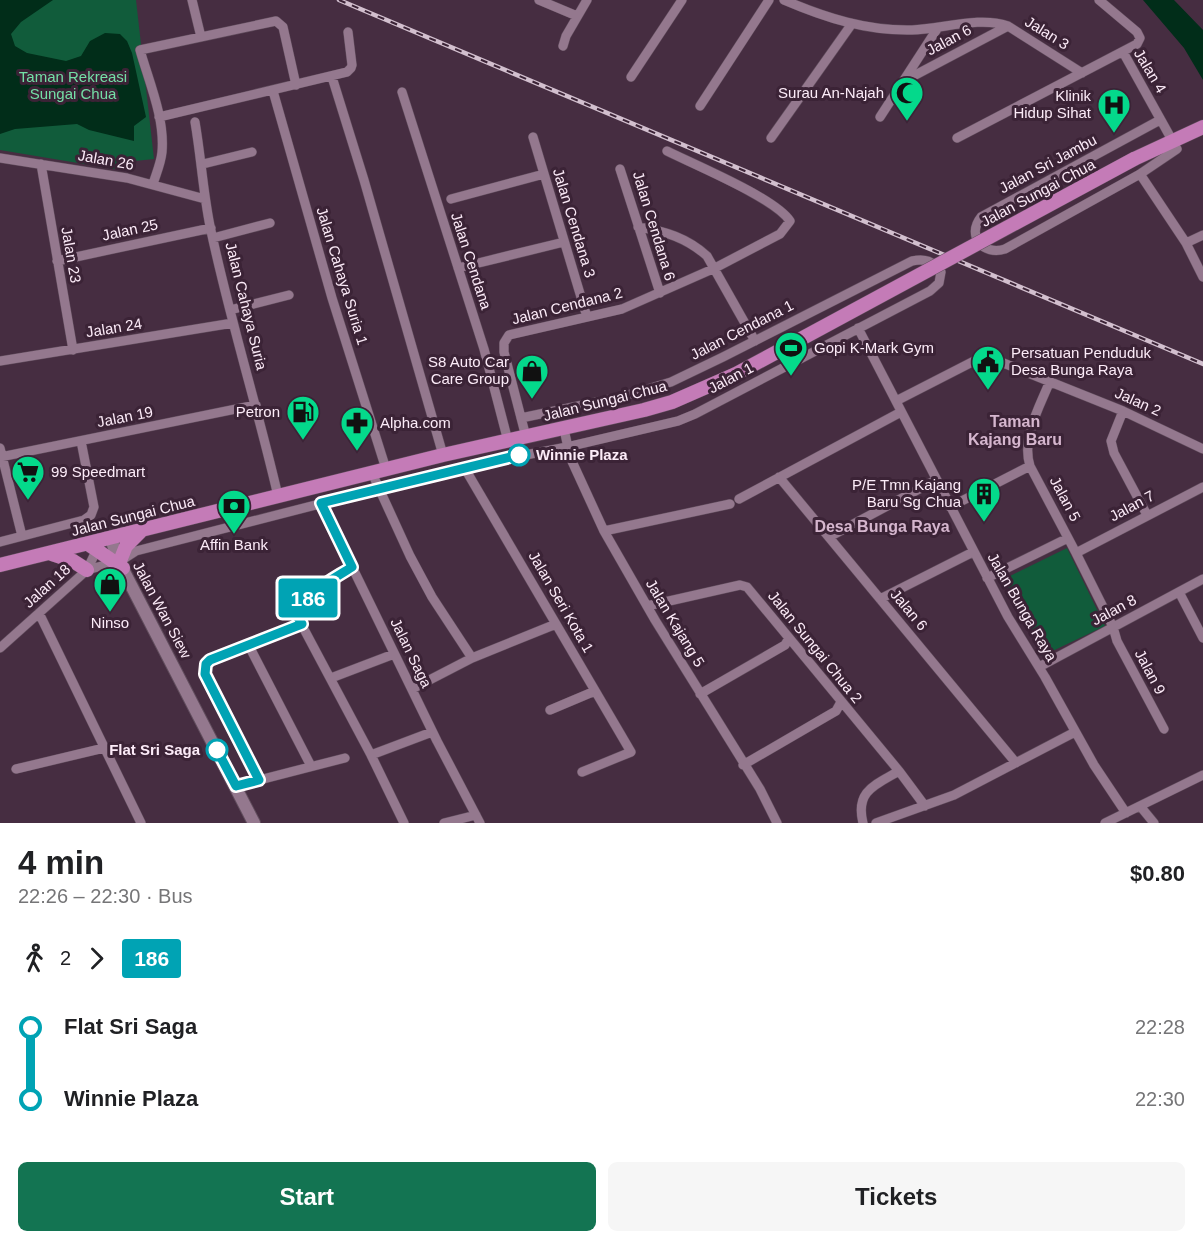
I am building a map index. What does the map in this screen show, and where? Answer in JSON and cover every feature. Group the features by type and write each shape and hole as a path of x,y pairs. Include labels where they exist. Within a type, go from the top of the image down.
{"main road":[{"name":"Jalan Sungai Chua","path":"0,565 99,543 142,530 443,455 666,404 736,374 1134,159 1203,127"},
{"path":"121,565 126,546 142,530"},
{"path":"99,543 121,565"},
{"path":"50,553 73,561 87,570"}],"street":[{"path":"192,0 201,37"},
{"path":"539,0 577,16"},
{"path":"563,46 566,36 587,0"},
{"path":"631,77 682,0"},
{"path":"700,106 769,0"},
{"name":"Jalan 3","path":"786,0 851,25 892,30 937,29 980,22 998,22 1082,73"},
{"path":"1099,0 1139,36 1137,44 1124,52"},
{"path":"153,184 162,149 159,117 140,50 273,21 279,22 283,27 296,86"},
{"path":"771,138 851,25"},
{"name":"Jalan 6","path":"904,81 1008,26"},
{"path":"880,117 937,29"},
{"path":"159,117 347,72 351,68 348,32"},
{"name":"Jalan 4","path":"957,138 1124,52 1173,141"},
{"path":"332,77 368,191 443,455"},
{"name":"Jalan Cahaya Suria 1","path":"273,91 332,298 386,469"},
{"name":"Jalan Cendana","path":"402,92 484,349 508,441"},
{"name":"Jalan Sri Jambu","path":"1140,174 999,251 985,249 979,243 975,229 976,222 981,217 1160,120"},
{"name":"Jalan Cahaya Suria","path":"195,122 203,164 202,180 213,238 278,496"},
{"name":"Jalan Cendana 3","path":"533,137 587,317"},
{"path":"1173,141 1177,149 1140,174 1186,243 1203,277"},
{"name":"Jalan Cendana 2","path":"521,418 504,352 506,338 514,333 622,309 715,268 780,234 790,221 784,212 737,185 667,151"},
{"path":"203,164 252,152"},
{"name":"Jalan 26","path":"0,158 153,184 205,199"},
{"name":"Jalan 23","path":"41,164 73,350"},
{"name":"Jalan Cendana 6","path":"620,169 660,293"},
{"path":"451,199 544,174"},
{"path":"213,238 270,223"},
{"path":"638,227 682,238 707,256 755,341"},
{"name":"Jalan 25","path":"57,261 211,228"},
{"path":"1186,243 1203,235"},
{"path":"458,268 564,242"},
{"name":"Jalan Cendana 1","path":"521,418 650,389 681,377 912,261 926,260 941,272 939,284 930,291"},
{"name":"Jalan 1","path":"121,565 136,551 197,535 464,467 567,447 678,421 930,291"},
{"path":"230,310 289,295"},
{"name":"Jalan 24","path":"0,361 233,323"},
{"name":"Jalan Bunga Raya","path":"858,328 1008,618 1039,667 1094,765 1126,813"},
{"name":"Jalan 2","path":"896,401 978,359 991,358 1124,411 1203,449"},
{"name":"Jalan 5","path":"1050,381 1029,436 1027,453 1030,466 1113,627"},
{"name":"Jalan 19","path":"1,454 81,441 256,405"},
{"path":"1124,411 1111,441 1113,453 1147,515"},
{"path":"604,531 734,501 901,412"},
{"path":"616,417 621,434"},
{"path":"521,418 526,437"},
{"name":"Jalan Kajang 5","path":"564,429 570,457 604,531 646,606 760,789 777,823"},
{"path":"0,542 84,520 91,515 94,507 81,441"},
{"path":"1,454 22,536"},
{"path":"950,507 1030,466"},
{"name":"Jalan Seri Kota 1","path":"464,467 631,752 582,772"},
{"path":"372,473 426,587 472,658"},
{"name":"Jalan 6","path":"779,477 1016,763"},
{"path":"829,537 936,480"},
{"name":"Jalan 7","path":"1076,553 1203,487"},
{"name":"Jalan Saga","path":"321,503 432,732 478,819 444,823"},
{"path":"193,518 197,535"},
{"path":"987,578 1068,538"},
{"path":"87,570 99,543"},
{"path":"880,598 973,552"},
{"path":"87,570 121,565"},
{"name":"Jalan Wan Siew","path":"121,565 254,823"},
{"path":"352,567 322,586 304,602 297,616 371,754 404,823"},
{"name":"Jalan 18","path":"0,648 87,570"},
{"name":"Jalan 8","path":"1039,667 1203,579"},
{"name":"Jalan Sungai Chua 2","path":"646,606 740,585 747,587 899,771 925,806"},
{"path":"1179,592 1203,638"},
{"path":"39,613 141,823"},
{"path":"259,780 204,669 210,660 302,624"},
{"path":"412,689 472,658 556,624"},
{"name":"Jalan 9","path":"1113,627 1117,641 1164,729"},
{"path":"700,694 785,645 789,638"},
{"path":"249,646 311,766"},
{"path":"331,678 394,654"},
{"path":"550,710 595,691"},
{"path":"743,765 836,711 841,702"},
{"path":"371,754 432,732"},
{"path":"876,823 954,795 1075,732"},
{"path":"16,769 104,748"},
{"path":"236,786 345,758"},
{"path":"863,823 860,807 862,798 876,785 899,771"},
{"path":"1105,823 1203,776"},
{"path":"1140,806 1154,823"}],"green space":[{"name":"Taman Rekreasi Sungai Chua","path":"0,0 136,0 154,159 135,161 114,169 0,150"},
{"path":"1067,548 1105,626 1042,656 1004,579"}],"shaded area":[{"path":"0,0 53,0 21,22 11,34 15,46 27,53 66,61 81,56 90,41 105,33 120,34 127,41 132,53 146,117 134,126 134,141 89,130 77,124 15,129 0,134"},
{"path":"1143,0 1174,0 1203,30 1203,80 1184,48"}],"railway":[{"path":"339,0 1203,364"}],"bus line":[{"name":"186","path":"217,750 236,786 259,780 205,674 206,664 210,660 302,624 297,616 304,602 322,586 352,567 321,503 519,455"}],"place":[{"name":"Surau An-Najah","path":"907,122"},
{"name":"Klinik Hidup Sihat","path":"1114,134"},
{"name":"Gopi K-Mark Gym","path":"791,377"},
{"name":"Persatuan Penduduk Desa Bunga Raya","path":"988,391"},
{"name":"S8 Auto Car Care Group","path":"532,400"},
{"name":"Petron","path":"303,441"},
{"name":"Alpha.com","path":"357,452"},
{"name":"Winnie Plaza","path":"519,455"},
{"name":"99 Speedmart","path":"28,501"},
{"name":"P/E Tmn Kajang Baru Sg Chua","path":"984,523"},
{"name":"Affin Bank","path":"234,535"},
{"name":"Ninso","path":"110,613"},
{"name":"Flat Sri Saga","path":"217,750"}],"district":[{"name":"Taman Kajang Baru","path":"1015,430"},
{"name":"Desa Bunga Raya","path":"882,526"}]}
